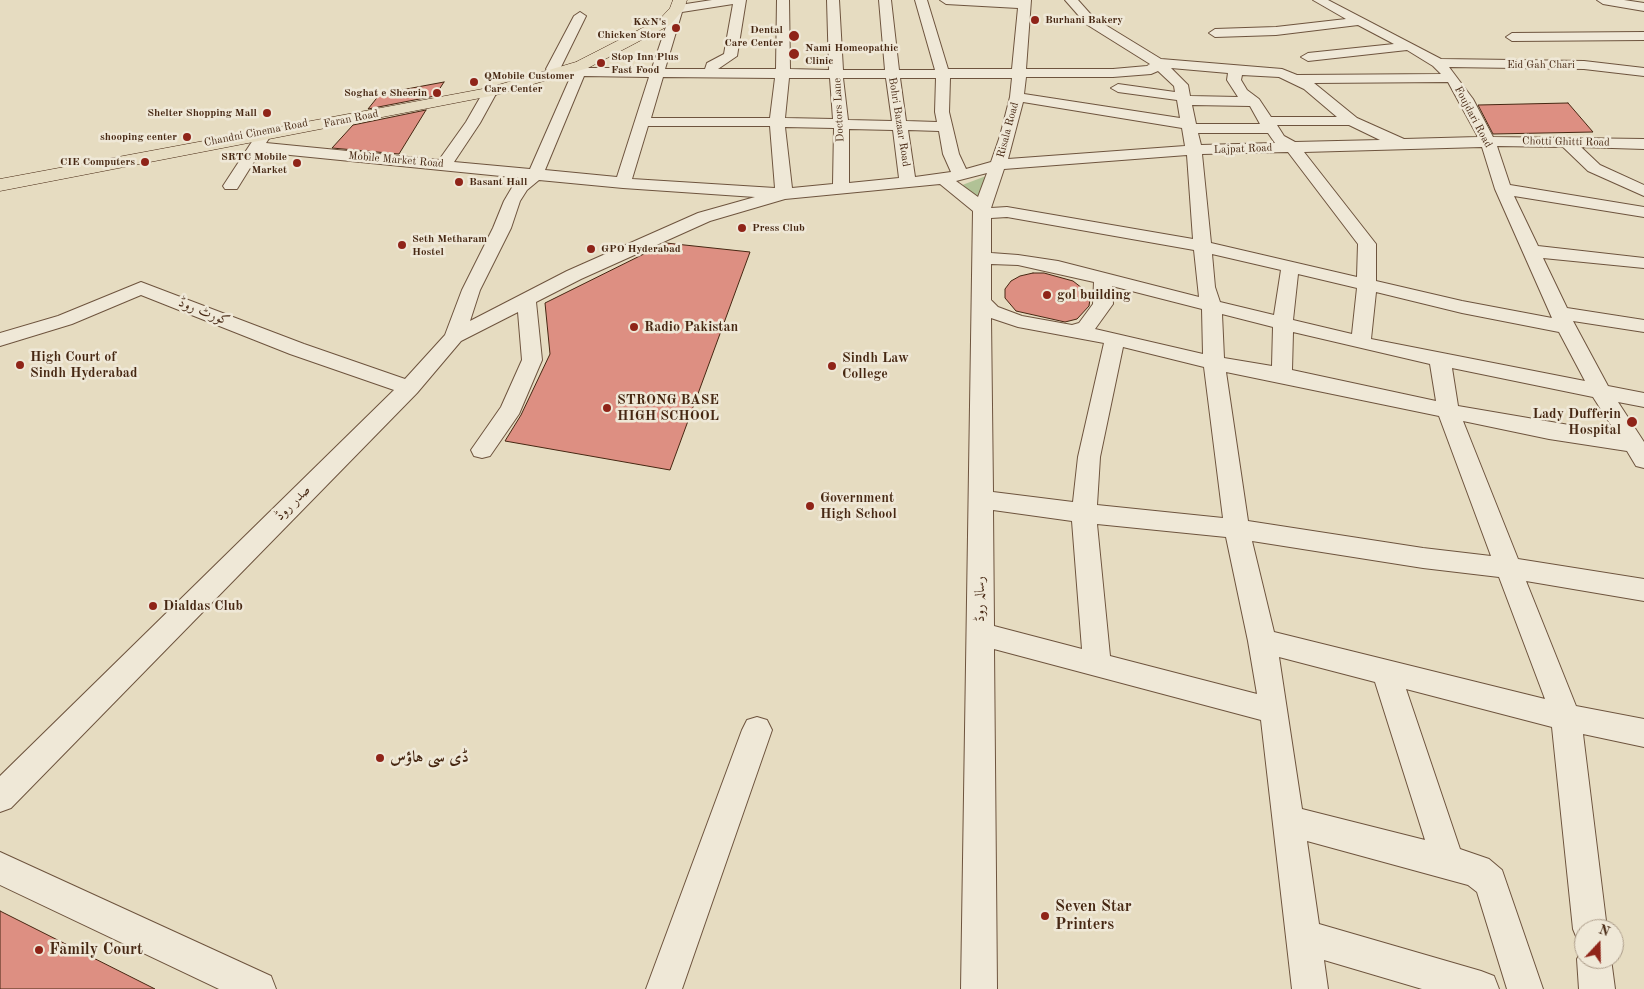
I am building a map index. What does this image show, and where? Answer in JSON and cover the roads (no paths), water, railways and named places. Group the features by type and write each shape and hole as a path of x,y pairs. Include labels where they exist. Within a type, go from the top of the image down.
{"main road":[{"name":"Faran Road","path":"0,185 260,142 490,92 580,68 665,22 674,3"},
{"name":"Chandni Cinema Road","path":"0,178 252,134 498,84 553,69 594,55 635,34 674,3"}],"street":[{"path":"624,183 659,72 674,3 736,0"},
{"path":"711,72 712,66 730,56 740,0"},
{"path":"454,337 526,299 704,217 784,194 777,122 783,73 783,0"},
{"name":"Doctors Lane","path":"833,0 838,74 838,110 842,125 841,189"},
{"name":"Bohri Bazaar Road","path":"885,0 898,126 908,183"},
{"path":"921,0 944,74 942,112 952,176 983,212 1007,212 1203,246 1462,307 1563,320 1644,326"},
{"path":"946,0 1024,3"},
{"path":"1071,0 1090,21 1124,44 1158,63 1181,85 1194,150 1206,287 1212,306 1214,363 1237,529 1262,641 1274,711 1310,989"},
{"name":"Foujdari Road","path":"1319,0 1438,63 1452,78 1466,99 1488,142 1504,189 1563,320 1601,392 1639,452"},
{"path":"1603,0 1644,7"},
{"name":"Risala Road","path":"983,212 1008,136 1017,97 1024,3"},
{"path":"553,69 580,16"},
{"path":"1215,33 1276,31 1361,22"},
{"path":"1512,37 1644,36"},
{"path":"1308,58 1409,46"},
{"path":"1158,63 1282,73 1315,90 1352,121 1403,144"},
{"path":"535,175 580,68 659,72 838,74 1113,73 1151,70 1158,63"},
{"name":"Eid Gah Chari","path":"1438,63 1584,65 1644,72"},
{"path":"1236,70 1234,80 1241,93 1254,102 1279,139 1292,146 1367,244 1361,343"},
{"path":"1294,79 1452,78"},
{"path":"1118,88 1183,99 1254,102"},
{"path":"444,164 473,123 490,92"},
{"path":"1017,97 1189,126 1352,121"},
{"path":"643,122 777,122 945,127"},
{"path":"231,186 260,142"},
{"name":"Mobile Market Road","path":"260,142 535,175 784,194"},
{"name":"Chotti Ghitti Road","path":"1488,142 1644,144"},
{"name":"Lajpat Road","path":"784,194 908,183 952,176 998,165 1194,150 1488,142"},
{"path":"1567,142 1594,168 1644,191"},
{"name":"صدر روڈ","path":"0,797 409,388 454,337 471,290 502,228 512,201 520,187 535,175"},
{"path":"1504,189 1644,212"},
{"name":"رسالہ روڈ","path":"979,989 983,212"},
{"path":"1532,250 1644,263"},
{"path":"982,258 1018,260 1058,267 1361,343 1644,400"},
{"path":"1282,375 1283,322 1290,268"},
{"path":"1072,331 1086,327 1092,322 1103,304 1103,279"},
{"name":"کورٹ روڈ","path":"0,340 65,320 140,288 297,349 409,388"},
{"path":"982,301 992,311 1018,321 1115,339 1214,363 1282,375 1448,411 1549,430 1639,452"},
{"path":"1097,664 1084,513 1089,457 1115,339"},
{"path":"1440,360 1448,411 1566,717 1589,919"},
{"path":"981,499 1084,513 1237,529 1423,558 1510,568 1644,590"},
{"path":"980,634 1274,711"},
{"path":"1262,641 1566,717 1644,733"},
{"path":"1386,671 1448,862"},
{"path":"664,989 757,730"},
{"path":"1288,821 1477,870 1490,882 1525,989"},
{"path":"0,868 258,989"},
{"path":"1302,936 1478,989"},
{"path":"1595,969 1597,989"}],"lane":[{"path":"482,450 511,409 532,360 526,299"}],"place":[{"name":"Burhani Bakery","path":"1035,20"},
{"name":"K&N's Chicken Store","path":"676,28"},
{"name":"Dental Care Center","path":"794,36"},
{"name":"Nami Homeopathic Clinic","path":"794,54"},
{"name":"Stop Inn Plus Fast Food","path":"601,63"},
{"name":"QMobile Customer Care Center","path":"474,82"},
{"name":"Soghat e Sheerin","path":"437,93"},
{"name":"Shelter Shopping Mall","path":"267,113"},
{"name":"shooping center","path":"187,137"},
{"name":"CIE Computers","path":"145,162"},
{"name":"SRTC Mobile Market","path":"297,163"},
{"name":"Basant Hall","path":"459,182"},
{"name":"Press Club","path":"742,228"},
{"name":"Seth Metharam Hostel","path":"402,245"},
{"name":"GPO Hyderabad","path":"591,249"},
{"name":"gol building","path":"1047,295"},
{"name":"Radio Pakistan","path":"634,327"},
{"name":"High Court of Sindh Hyderabad","path":"20,365"},
{"name":"Sindh Law College","path":"832,366"},
{"name":"STRONG BASE HIGH SCHOOL","path":"607,408"},
{"name":"Lady Dufferin Hospital","path":"1632,422"},
{"name":"Government High School","path":"810,506"},
{"name":"Dialdas Club","path":"153,606"},
{"name":"ڈی سی ہاؤس","path":"380,758"},
{"name":"Seven Star Printers","path":"1045,916"},
{"name":"Family Court","path":"39,950"}]}
